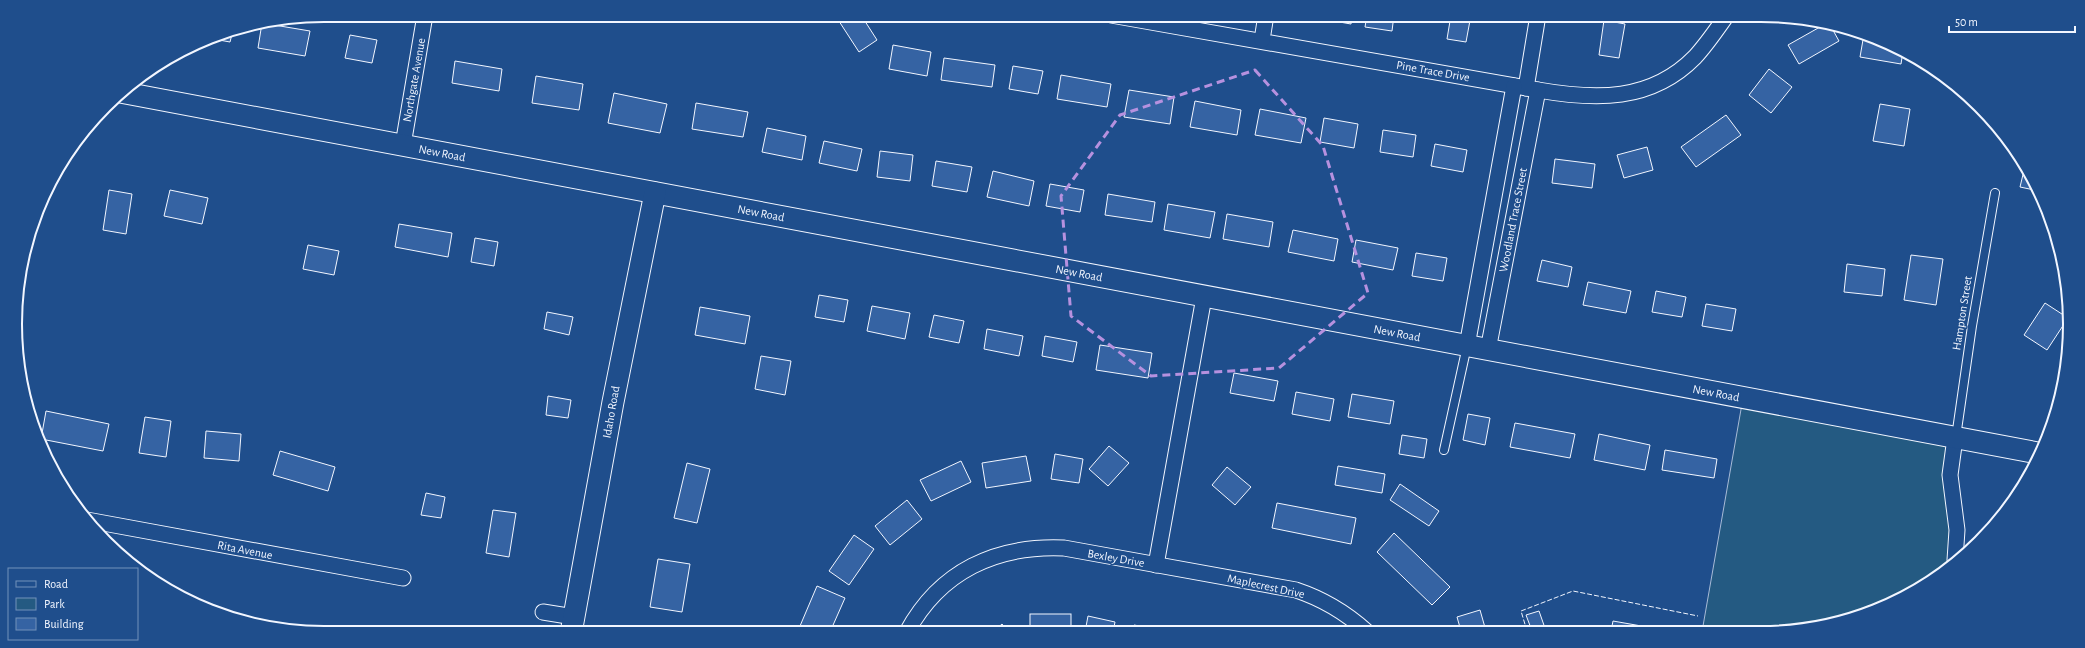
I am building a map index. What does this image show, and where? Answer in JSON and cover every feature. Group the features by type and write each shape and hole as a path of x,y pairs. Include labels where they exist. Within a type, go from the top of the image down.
{"street":[{"name":"Northgate Avenue","path":"403,145 424,22"},
{"name":"Pine Trace Drive","path":"1153,22 1262,40 1526,88 1575,96 1596,97 1626,94 1652,85 1673,74 1694,58 1722,22"},
{"path":"1262,40 1265,22"},
{"name":"Woodland Trace Street","path":"1488,350 1537,22"},
{"name":"Woodland Trace Street","path":"1467,346 1526,88"},
{"name":"New Road","path":"129,94 2035,452"},
{"name":"Idaho Road","path":"573,625 617,379 655,193"},
{"name":"Bexley Drive","path":"911,626 926,603 955,576 978,562 1000,554 1026,548 1064,548 1156,565 1204,297"},
{"path":"1955,438 1950,475 1957,530 1955,555"},
{"name":"Rita Avenue","path":"96,522 403,578"},
{"name":"Maplecrest Drive","path":"1156,565 1296,590 1324,600 1360,626"},
{"path":"543,612 573,625"}],"lane":[{"name":"Hampton Street","path":"1955,438 1972,326 1995,193"},
{"path":"1444,450 1467,346"}],"highlighted area":[{"path":"1255,70 1323,146 1368,293 1279,368 1151,376 1071,316 1061,196 1120,115"}],"green space":[{"path":"1743,398 1955,438 1955,555 1945,564 1912,586 1895,595 1839,616 1781,625 1703,626"}],"building":[{"path":"840,22 865,22 877,40 859,52"},
{"path":"1340,22 1351,22 1351,24"},
{"path":"1366,22 1393,22 1392,31 1365,27"},
{"path":"1450,22 1470,22 1466,42 1447,39"},
{"path":"1604,22 1625,24 1619,58 1599,55"},
{"path":"279,26 310,31 305,56 258,48 261,29"},
{"path":"1819,28 1833,31 1839,41 1799,64 1788,45"},
{"path":"350,35 377,40 372,63 345,58"},
{"path":"231,37 230,42 221,40"},
{"path":"1863,40 1902,57 1901,64 1860,57"},
{"path":"893,45 931,52 927,76 889,69"},
{"path":"944,58 995,65 992,87 941,80"},
{"path":"455,61 502,69 499,91 452,83"},
{"path":"1013,66 1043,71 1038,94 1009,89"},
{"path":"1769,69 1792,87 1771,113 1749,95"},
{"path":"1061,75 1111,84 1107,107 1057,99"},
{"path":"536,76 583,84 579,110 532,103"},
{"path":"1129,90 1174,97 1170,124 1124,117"},
{"path":"614,93 667,104 660,133 608,123"},
{"path":"1195,101 1241,110 1237,135 1190,127"},
{"path":"696,103 748,112 743,137 692,129"},
{"path":"1880,104 1910,109 1904,146 1873,141"},
{"path":"1260,109 1306,118 1301,143 1255,135"},
{"path":"1726,115 1741,135 1696,167 1681,147"},
{"path":"1324,118 1358,124 1354,148 1320,142"},
{"path":"767,128 806,136 802,160 762,152"},
{"path":"1383,130 1416,135 1413,157 1380,152"},
{"path":"824,141 862,149 857,171 819,163"},
{"path":"1435,144 1467,150 1463,172 1431,166"},
{"path":"1647,147 1653,170 1624,178 1617,155"},
{"path":"880,151 913,155 910,181 877,177"},
{"path":"1555,159 1595,164 1592,188 1552,183"},
{"path":"936,161 972,167 967,192 932,186"},
{"path":"993,171 1034,181 1029,206 987,197"},
{"path":"2023,173 2032,189 2020,187"},
{"path":"1050,184 1084,190 1080,212 1046,206"},
{"path":"109,190 132,194 126,234 103,230"},
{"path":"170,190 208,198 202,224 164,216"},
{"path":"1108,194 1155,202 1152,222 1105,215"},
{"path":"1168,204 1215,212 1210,238 1164,230"},
{"path":"1227,214 1273,222 1269,247 1223,239"},
{"path":"399,224 452,233 448,257 395,247"},
{"path":"1293,230 1338,239 1334,261 1288,252"},
{"path":"475,238 498,242 494,266 471,262"},
{"path":"1356,240 1398,248 1393,270 1352,262"},
{"path":"308,245 339,251 334,275 303,269"},
{"path":"1416,253 1447,258 1443,281 1412,276"},
{"path":"1911,255 1943,259 1936,305 1904,300"},
{"path":"1542,260 1572,267 1568,287 1537,281"},
{"path":"1847,264 1885,269 1882,296 1844,292"},
{"path":"1588,282 1631,291 1626,313 1583,305"},
{"path":"1656,291 1686,297 1682,317 1652,312"},
{"path":"819,295 848,300 844,322 815,317"},
{"path":"2045,303 2063,314 2063,326 2047,350 2024,335"},
{"path":"1706,304 1736,309 1732,331 1702,326"},
{"path":"872,306 910,313 905,339 867,331"},
{"path":"700,307 750,316 745,344 695,335"},
{"path":"547,312 573,317 569,335 544,329"},
{"path":"934,315 964,321 959,343 929,337"},
{"path":"987,329 1023,336 1019,356 984,349"},
{"path":"1045,336 1077,342 1073,362 1042,356"},
{"path":"1100,345 1152,353 1148,378 1096,370"},
{"path":"761,356 791,361 785,395 755,389"},
{"path":"1234,373 1278,381 1274,401 1230,393"},
{"path":"1296,392 1334,399 1330,421 1292,414"},
{"path":"1352,394 1394,401 1390,424 1348,417"},
{"path":"548,396 571,400 568,418 546,415"},
{"path":"46,411 109,424 103,451 45,440 42,432"},
{"path":"1468,414 1490,418 1485,445 1463,440"},
{"path":"145,417 171,421 166,457 139,453"},
{"path":"1515,423 1575,434 1570,458 1510,447"},
{"path":"206,431 241,434 239,461 204,458"},
{"path":"1599,434 1650,445 1645,470 1594,460"},
{"path":"1402,435 1427,439 1424,458 1399,454"},
{"path":"1109,446 1129,463 1108,486 1089,469"},
{"path":"1665,450 1717,459 1714,478 1662,470"},
{"path":"280,451 335,467 328,491 273,475"},
{"path":"1055,454 1083,459 1079,483 1051,479"},
{"path":"1026,456 1031,481 986,488 982,463"},
{"path":"961,461 971,482 931,501 920,480"},
{"path":"687,463 710,469 697,523 674,518"},
{"path":"1338,466 1385,474 1382,493 1335,485"},
{"path":"1227,467 1251,487 1235,505 1212,485"},
{"path":"1400,484 1439,511 1429,526 1390,500"},
{"path":"426,493 445,497 441,518 421,515"},
{"path":"907,500 922,519 890,545 875,526"},
{"path":"1277,503 1356,518 1351,544 1272,528"},
{"path":"493,510 516,513 509,557 486,553"},
{"path":"1394,533 1450,587 1432,605 1377,552"},
{"path":"854,535 874,549 849,585 829,571"},
{"path":"658,559 690,564 682,612 650,607"},
{"path":"817,586 845,598 833,626 800,626"},
{"path":"1480,610 1485,626 1460,626 1457,617"},
{"path":"1539,611 1544,626 1530,626 1526,615"},
{"path":"1030,614 1071,614 1071,626 1030,626"},
{"path":"1088,616 1115,622 1114,626 1086,626"},
{"path":"1613,621 1641,626 1612,626"}],"fence":[{"path":"1526,626 1521,611 1573,591 1698,616"}]}
